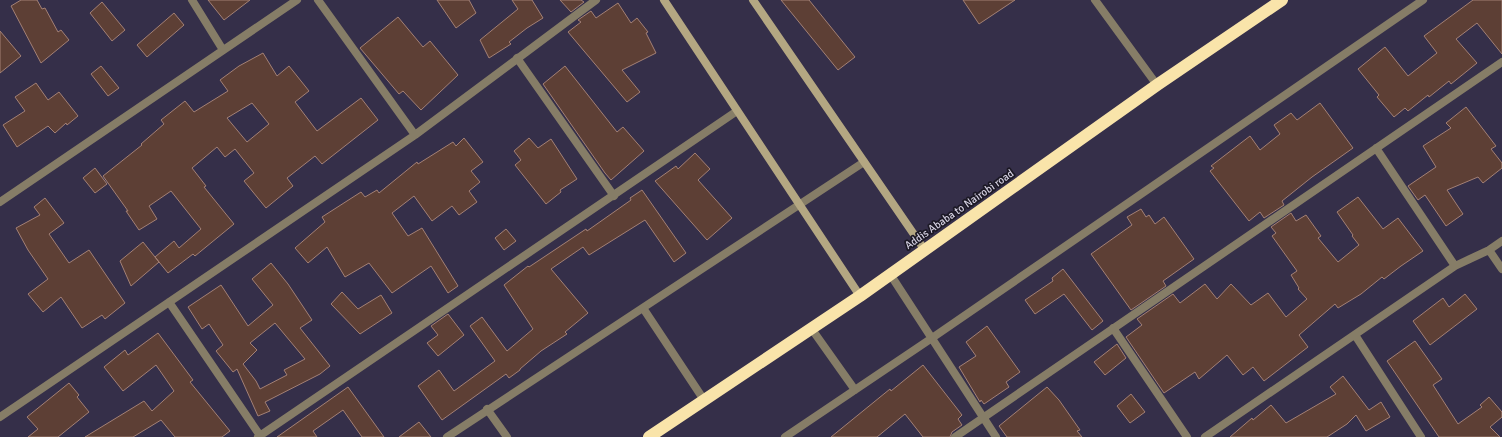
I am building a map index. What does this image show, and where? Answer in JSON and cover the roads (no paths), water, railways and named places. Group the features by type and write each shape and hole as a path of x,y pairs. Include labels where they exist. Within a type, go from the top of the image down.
{"highway":[{"name":"Addis Ababa to Nairobi road","path":"649,437 860,296 924,249 1157,85 1282,0"}],"street":[{"path":"192,0 223,50"},
{"path":"0,202 296,0"},
{"path":"318,0 415,135"},
{"path":"0,417 415,135 596,0"},
{"path":"664,0 860,296"},
{"path":"754,0 924,249"},
{"path":"1095,0 1157,85"},
{"path":"784,437 932,338 1423,0"},
{"path":"517,58 614,196"},
{"path":"954,437 1502,62"},
{"path":"169,302 260,437 738,111"},
{"path":"1376,148 1455,266"},
{"path":"447,437 487,409 864,162"},
{"path":"1205,437 1455,266 1489,250 1502,241"},
{"path":"1489,250 1502,269"},
{"path":"890,274 996,437"},
{"path":"643,308 704,400"},
{"path":"812,328 855,390"},
{"path":"1113,328 1187,437"},
{"path":"1355,335 1421,437"},
{"path":"487,409 507,437"}]}
